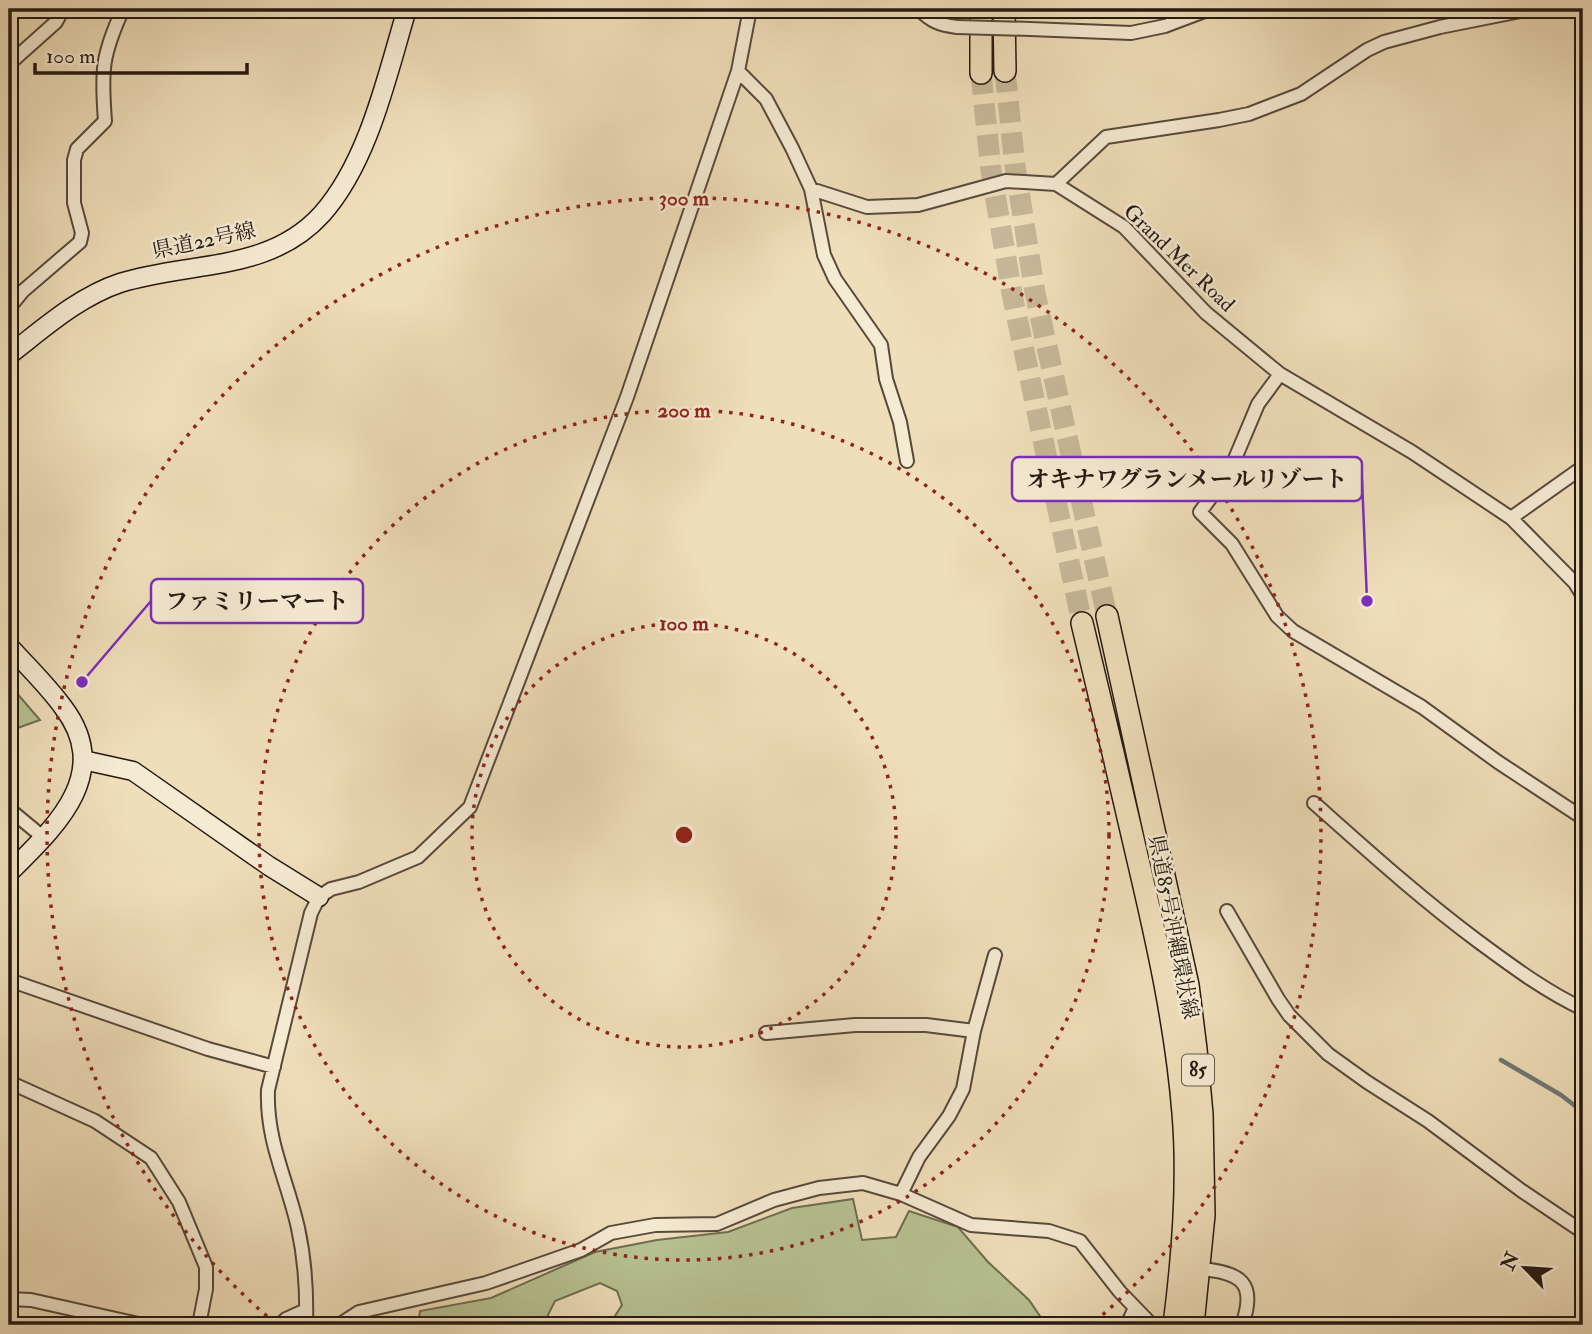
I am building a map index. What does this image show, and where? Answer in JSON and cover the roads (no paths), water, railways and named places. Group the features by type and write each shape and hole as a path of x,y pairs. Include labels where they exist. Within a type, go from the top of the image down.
{"main road":[{"name":"県道22号線","path":"9,355 80,302 119,283 159,272 254,257 280,246 303,231 321,215 337,195 354,164 368,132 407,9"},
{"path":"981,9 981,73"},
{"path":"1004,9 1005,72"},
{"name":"県道85号沖縄環状線","path":"1107,616 1188,985 1202,1114 1204,1177 1201,1259 1193,1325"},
{"name":"県道85号沖縄環状線","path":"1083,623 1167,992 1183,1114 1183,1233 1174,1325"},
{"path":"9,646 65,709 76,728 83,760 82,776 76,793 44,838 9,873"},
{"path":"83,760 133,771 269,866 319,897"}],"street":[{"path":"9,64 56,22 63,9"},
{"path":"9,308 23,291 80,242 82,233 74,202 74,160 77,149 105,121 102,71 105,50 123,9"},
{"path":"306,1325 306,1275 298,1227 268,1124 268,1090 311,913 319,897 331,889 359,882 418,857 470,807 627,397 738,71 750,9"},
{"path":"919,9 927,18 938,24 957,27 1131,33 1164,26 1210,9"},
{"path":"1056,184 1106,137 1248,114 1301,94 1384,42 1440,27 1530,9"},
{"path":"738,71 766,99 811,189 824,255 843,293 881,345 907,461"},
{"name":"Grand Mer Road","path":"811,189 867,207 918,205 1006,181 1056,184 1124,227 1206,313 1280,374 1412,453 1511,518 1575,583 1583,596"},
{"path":"1280,374 1258,404 1229,473 1200,512 1233,544 1276,616 1293,631 1422,707 1498,762 1583,818"},
{"path":"1511,518 1583,467"},
{"path":"1314,803 1424,900 1529,979 1583,1009"},
{"path":"9,809 44,838"},
{"path":"1227,911 1289,1015 1328,1054 1428,1121 1522,1191 1583,1232"},
{"path":"901,1194 919,1157 949,1116 963,1088 974,1031 995,955"},
{"path":"9,980 208,1049 274,1067"},
{"path":"766,1033 855,1025 926,1025 974,1031"},
{"path":"9,1082 95,1121 151,1158 179,1202 206,1267 206,1289 200,1325"},
{"path":"339,1325 359,1312 486,1283 581,1250 611,1233 655,1225 717,1224 774,1200 819,1188 863,1183 901,1194 971,1225 1049,1231 1080,1241 1150,1323"},
{"path":"1201,1259 1240,1280 1246,1288 1250,1299 1242,1325"},
{"path":"9,1299 31,1300 143,1325"},
{"path":"1127,1325 1135,1308"},
{"path":"280,1325 306,1310"}],"waterway":[{"path":"1501,1060 1561,1095 1583,1112"}],"tunnel":[{"path":"1005,71 1015,166 1035,293 1107,616"},
{"path":"981,73 991,171 1013,299 1082,623"}],"place":[{"name":"オキナワグランメールリゾート","path":"1367,601"},
{"name":"ファミリーマート","path":"82,682"}]}
